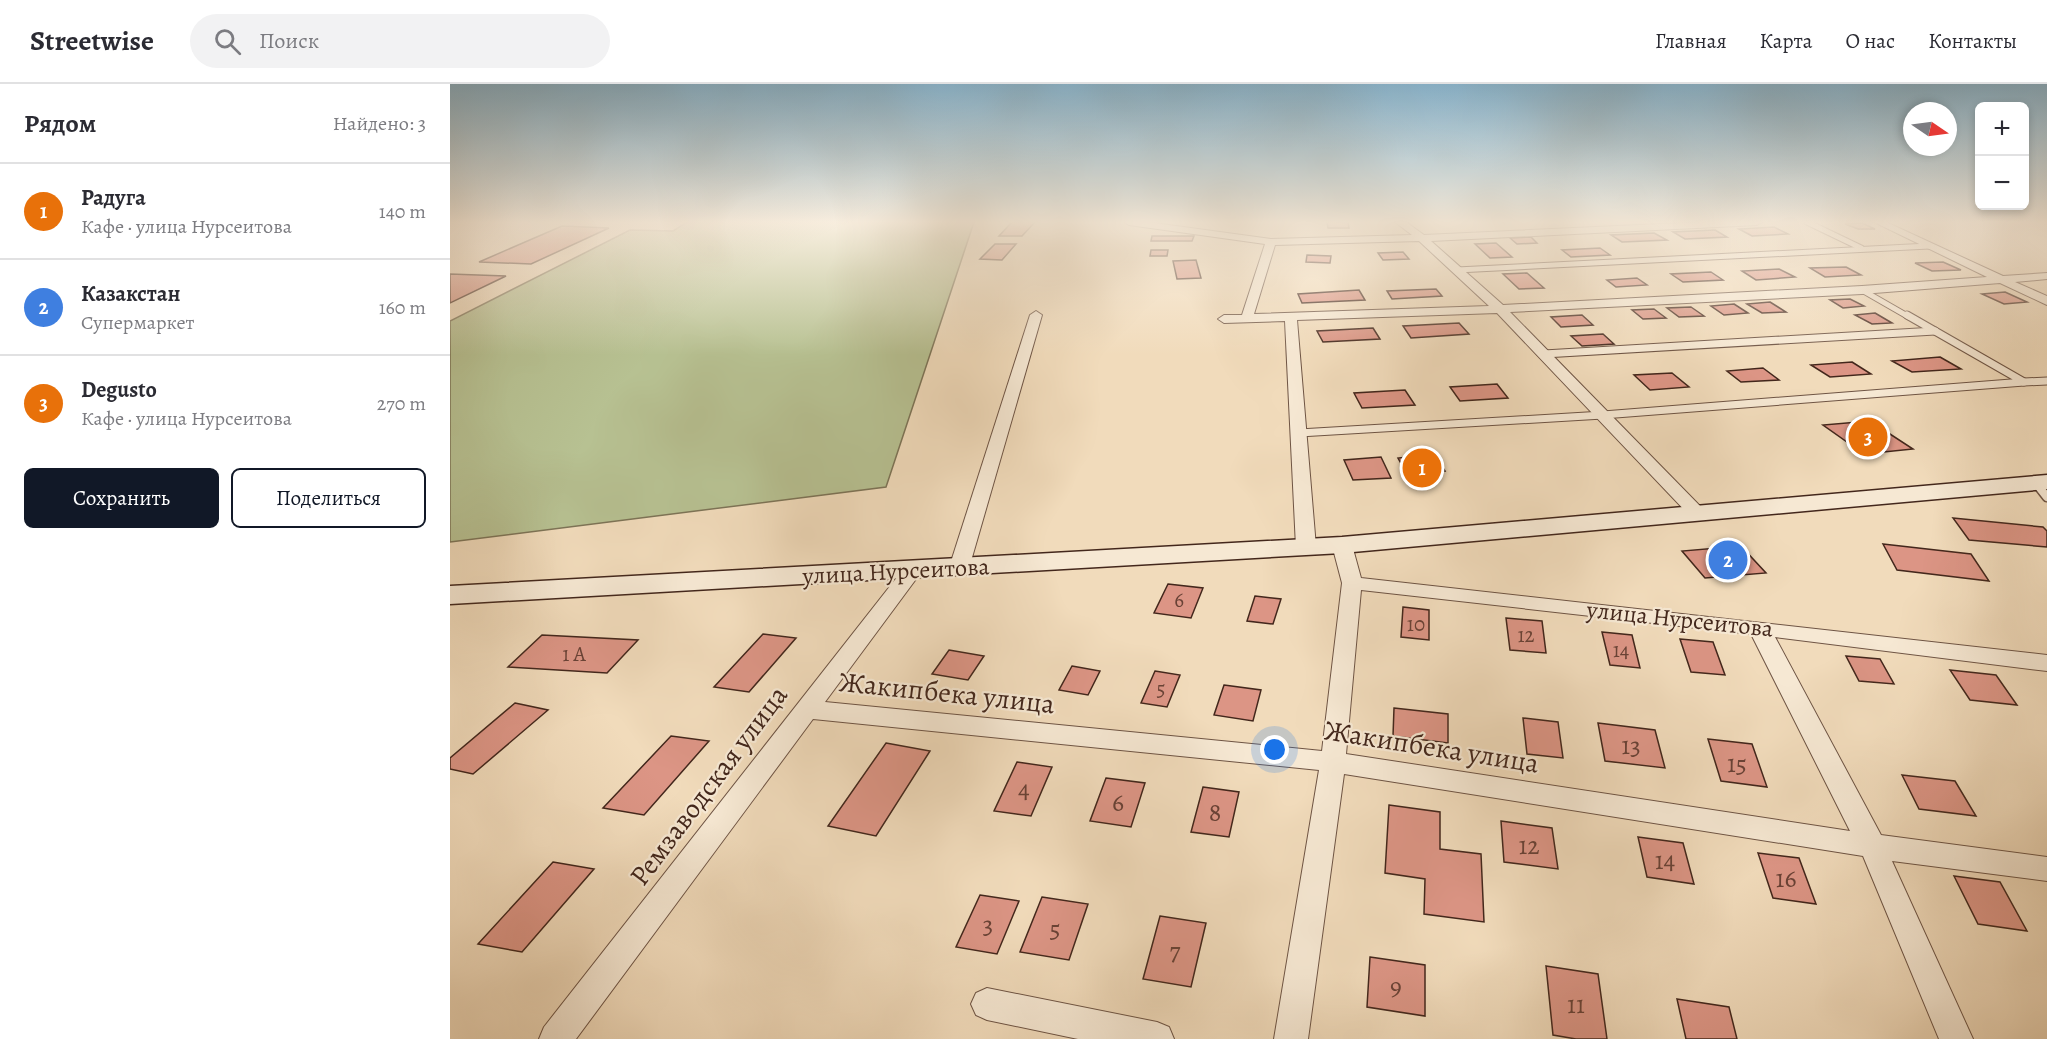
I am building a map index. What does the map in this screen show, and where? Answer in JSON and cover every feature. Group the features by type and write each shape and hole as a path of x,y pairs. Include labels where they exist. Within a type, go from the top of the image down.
{"main road":[{"name":"улица Нурсеитова","path":"450,595 912,571 1342,545 1698,513 2043,487"}],"street":[{"path":"1246,318 1263,267"},
{"path":"1453,267 1500,309 1698,513"},
{"path":"1972,267 2047,301"},
{"path":"1224,319 1500,309 1862,290 1996,278 2047,276"},
{"path":"959,568 1036,315"},
{"path":"1292,317 1306,547"},
{"path":"1291,1039 1333,762 1352,583 1342,545"},
{"name":"Ремзаводская улица","path":"556,1039 912,571"},
{"name":"улица Нурсеитова","path":"1352,583 1759,628 2047,663"},
{"path":"1759,628 1872,846 1956,1039"},
{"name":"Жакипбека улица","path":"805,709 1333,762 1872,846 2047,868"},
{"path":"987,1004 1157,1039"}],"lane":[{"path":"1457,270 1523,267"},
{"path":"1862,290 2024,382"},
{"path":"1544,354 1935,331"},
{"path":"1299,433 1603,415 2047,381"}],"green space":[{"path":"558,267 959,267 886,487 450,542 450,321"}],"building":[{"path":"1174,267 1198,267 1201,278 1177,279"},
{"path":"1846,267 1861,275 1825,277 1810,268"},
{"path":"1923,267 1953,267 1961,270 1932,271"},
{"path":"1779,269 1795,277 1756,280 1742,271"},
{"path":"1711,272 1723,280 1683,282 1671,274"},
{"path":"1527,273 1544,288 1519,289 1503,274"},
{"path":"450,274 506,276 450,303"},
{"path":"1637,278 1647,285 1616,287 1607,280"},
{"path":"1436,289 1442,296 1392,299 1387,291"},
{"path":"1359,290 1365,300 1302,303 1298,294"},
{"path":"2005,292 2027,302 2004,304 1982,294"},
{"path":"1850,299 1864,306 1843,308 1830,300"},
{"path":"1770,302 1786,312 1762,313 1747,304"},
{"path":"1734,304 1748,313 1724,315 1711,306"},
{"path":"1691,307 1704,316 1679,317 1667,308"},
{"path":"1654,309 1666,318 1643,319 1632,310"},
{"path":"1875,313 1892,323 1872,324 1855,315"},
{"path":"1582,315 1593,325 1561,327 1551,317"},
{"path":"1459,323 1469,334 1411,338 1403,326"},
{"path":"1373,328 1380,339 1323,342 1317,331"},
{"path":"1603,334 1614,344 1582,346 1571,336"},
{"path":"1940,357 1961,369 1912,372 1892,361"},
{"path":"1852,362 1871,374 1830,377 1811,365"},
{"path":"1763,368 1779,380 1741,382 1727,371"},
{"path":"1672,373 1689,387 1650,390 1634,375"},
{"path":"1497,384 1508,398 1460,401 1450,387"},
{"path":"1405,390 1415,405 1362,408 1354,393"},
{"path":"1870,421 1913,449 1864,454 1823,425"},
{"path":"1435,454 1445,471 1407,474 1398,458"},
{"path":"1381,457 1391,478 1353,480 1344,460"},
{"path":"1953,518 2043,527 2047,531 2047,547 1969,540"},
{"path":"1883,544 1971,554 1989,581 1897,570"},
{"path":"1741,546 1766,573 1705,578 1682,551"},
{"path":"1168,584 1203,588 1191,618 1154,613"},
{"path":"1255,596 1281,599 1273,624 1247,621"},
{"path":"1403,607 1429,610 1429,640 1401,637"},
{"path":"1506,618 1542,621 1546,653 1510,650"},
{"path":"1602,632 1632,635 1640,668 1610,665"},
{"path":"763,634 796,638 749,692 714,687"},
{"path":"542,635 638,640 607,673 508,667"},
{"path":"1680,639 1713,642 1725,675 1691,672"},
{"path":"949,650 984,656 968,680 932,674"},
{"path":"1846,656 1880,659 1894,684 1859,681"},
{"path":"1072,666 1100,671 1088,695 1059,690"},
{"path":"1950,670 1996,675 2017,705 1970,700"},
{"path":"1155,671 1180,675 1167,707 1141,703"},
{"path":"1224,685 1261,690 1253,721 1214,715"},
{"path":"515,703 548,710 473,774 450,769 450,758"},
{"path":"1394,708 1448,714 1448,743 1393,736"},
{"path":"1523,718 1558,722 1563,758 1527,754"},
{"path":"1598,723 1655,730 1665,768 1605,761"},
{"path":"671,736 709,741 644,815 603,808"},
{"path":"1708,739 1752,744 1767,787 1721,781"},
{"path":"886,743 930,751 876,836 828,826"},
{"path":"1017,762 1052,767 1031,816 994,811"},
{"path":"1902,775 1955,781 1976,816 1919,809"},
{"path":"1106,778 1145,783 1131,827 1090,821"},
{"path":"1203,787 1239,792 1229,837 1191,832"},
{"path":"1389,805 1440,812 1440,849 1481,854 1484,922 1424,914 1425,879 1385,873"},
{"path":"1501,821 1552,828 1558,869 1504,862"},
{"path":"1638,837 1683,843 1694,884 1647,877"},
{"path":"1758,853 1799,858 1816,904 1773,898"},
{"path":"553,862 594,869 522,952 478,944"},
{"path":"1954,876 2000,882 2027,931 1978,924"},
{"path":"980,895 1019,901 997,954 956,947"},
{"path":"1042,897 1088,904 1069,960 1020,952"},
{"path":"1160,916 1206,923 1191,987 1143,979"},
{"path":"1370,957 1425,965 1425,1016 1367,1007"},
{"path":"1546,966 1598,974 1607,1039 1576,1039 1553,1035"},
{"path":"1677,999 1729,1007 1737,1039 1686,1039"}],"place":[{"name":"Degusto","path":"1868,437"},
{"name":"Радуга","path":"1422,468"},
{"name":"Казакстан","path":"1728,560"}]}
